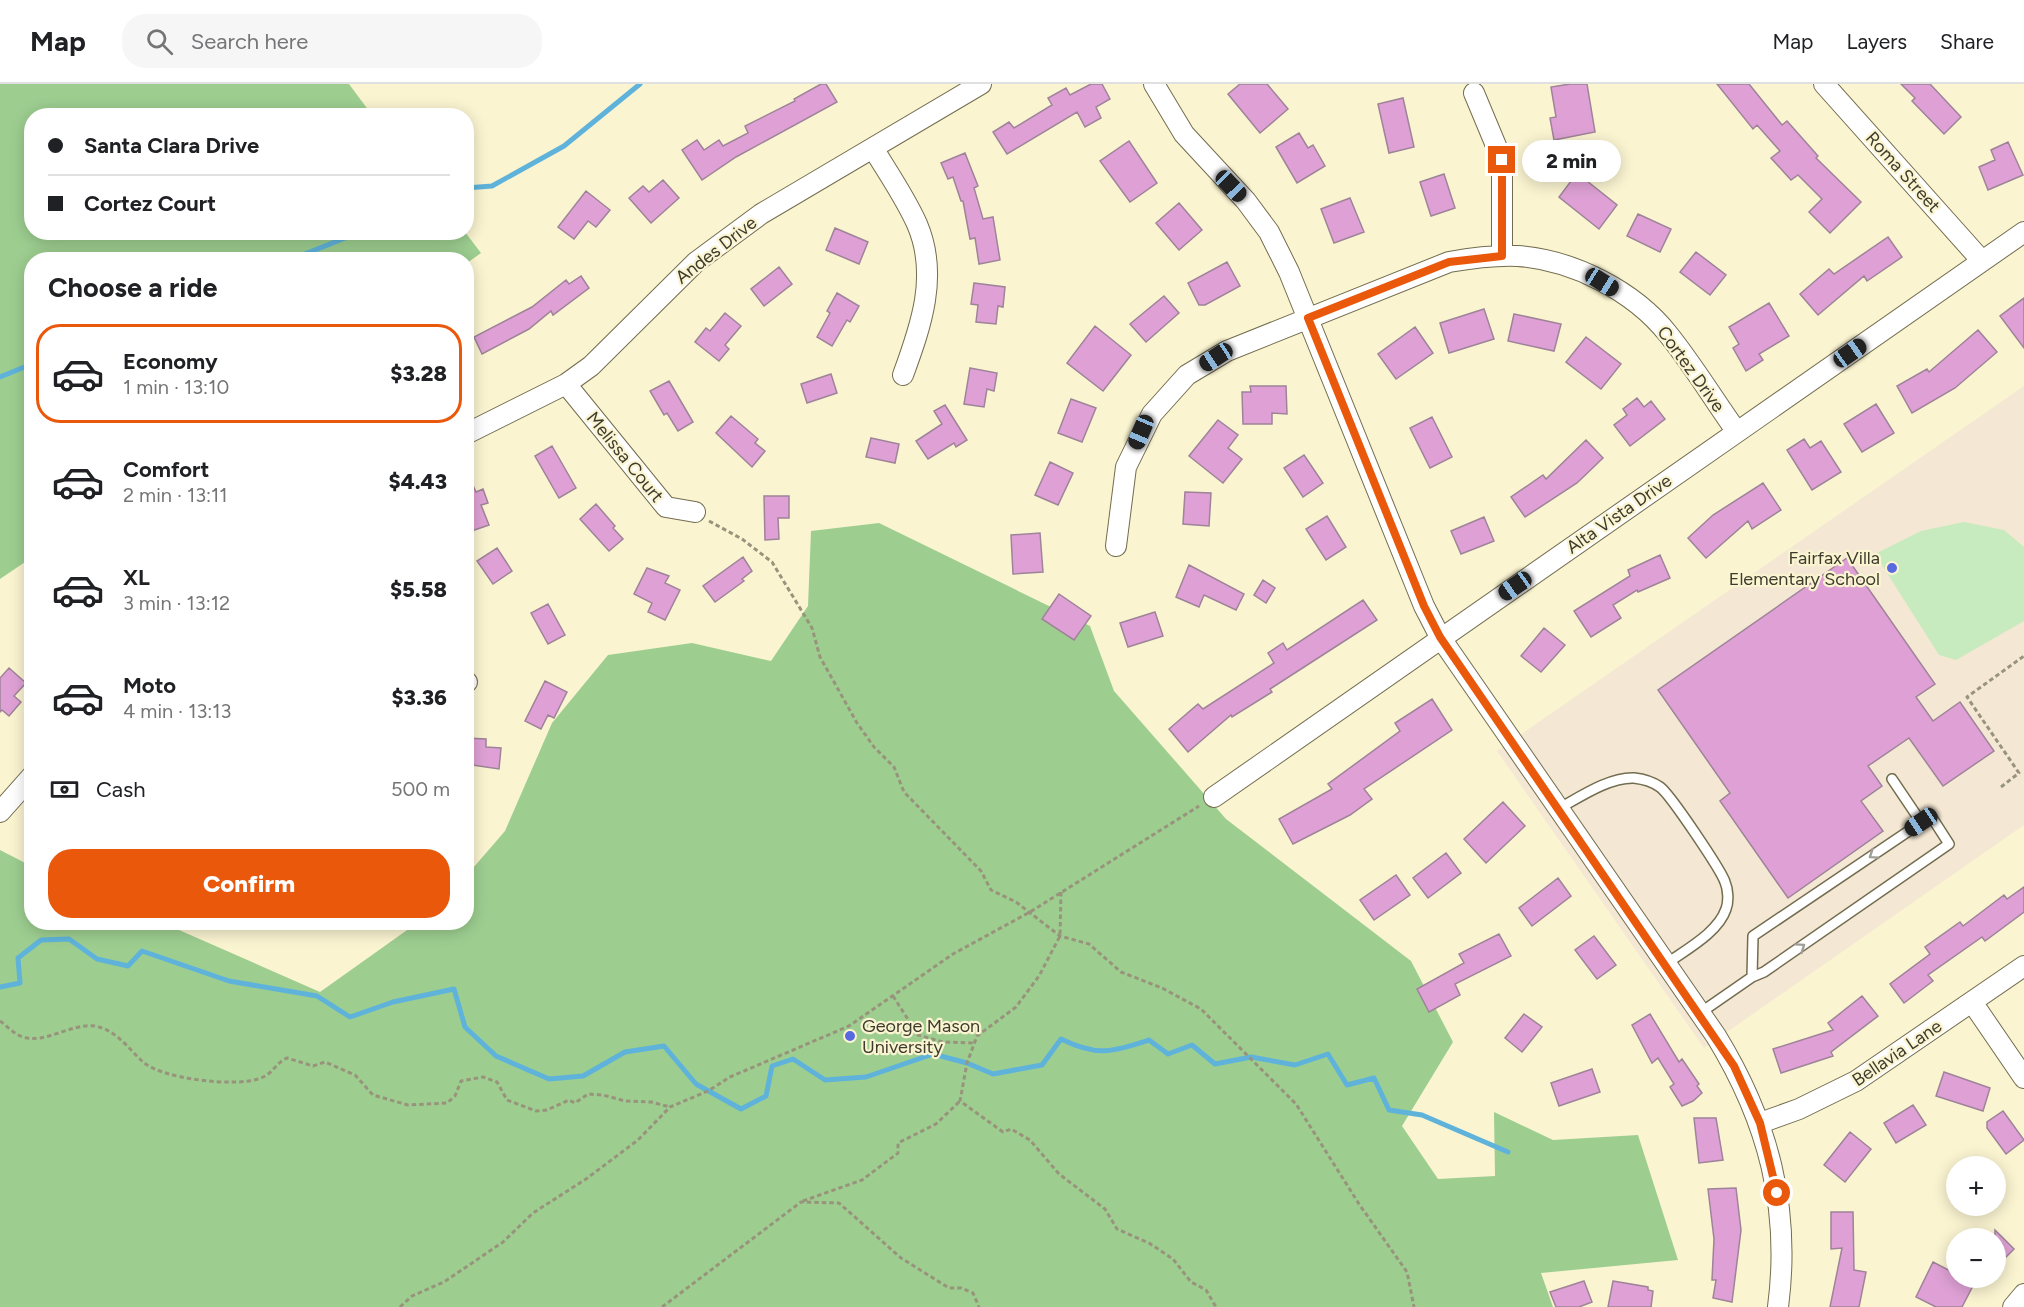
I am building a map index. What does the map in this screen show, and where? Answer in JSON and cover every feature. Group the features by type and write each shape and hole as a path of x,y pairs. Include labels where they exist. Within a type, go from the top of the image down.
{"street":[{"name":"Andes Drive","path":"474,430 567,384 614,346 670,286 723,241 761,214 981,84"},
{"path":"1154,84 1184,134 1246,201 1269,232 1308,318 1424,606 1440,637 1700,1013 1734,1066 1760,1123 1773,1172 1780,1214 1782,1254 1778,1307"},
{"name":"Roma Street","path":"1824,84 1982,261"},
{"path":"1474,93 1502,160 1502,256"},
{"path":"873,148 917,223 928,269 925,308 903,375"},
{"name":"Alta Vista Drive","path":"1214,796 2024,232"},
{"name":"Cortez Drive","path":"1116,546 1126,467 1141,432 1163,399 1187,375 1216,357 1449,262 1502,256 1554,264 1589,275 1633,301 1668,334 1737,432"},
{"name":"Melissa Court","path":"567,384 666,507 695,512"},
{"path":"0,812 24,785"},
{"name":"Bellavia Lane","path":"1760,1123 1799,1109 1856,1082 2024,966"},
{"path":"1972,1002 2024,1077"},
{"path":"2013,1307 2024,1294"}],"lane":[{"path":"1558,809 1618,781 1633,778 1647,780 1662,788 1719,867 1726,883 1726,909 1717,924 1666,964"},
{"path":"1892,779 1921,822"},
{"path":"1700,1013 1752,977 1764,972 1949,844 1931,816 1753,936 1752,977"}],"path":[{"path":"695,512 742,539 772,562 812,628 820,657 857,723 874,747 894,767 904,792 981,871 991,890 1030,912 1060,936 1089,944 1121,972 1162,988 1201,1009 1296,1104 1359,1204 1407,1272 1414,1307"},
{"path":"2001,787 2019,773 1967,697 2024,656"},
{"path":"400,1307 412,1296 444,1282 503,1242 533,1213 586,1179 638,1140 670,1107 708,1091 730,1077 849,1026 953,954 1030,912 1214,796"},
{"path":"662,1307 801,1202 862,1180 898,1153 898,1143 936,1124 960,1101 967,1063 977,1036 1016,1007 1039,976 1060,936 1061,892"},
{"path":"893,996 918,1035 943,1042 975,1043"},
{"path":"0,1021 23,1037 46,1036 71,1027 96,1026 119,1037 144,1064 200,1082 257,1080 275,1071 280,1062 286,1058 313,1066 325,1062 355,1075 373,1095 408,1105 447,1104 455,1096 461,1081 483,1077 496,1082 507,1100 536,1111 547,1110 569,1100 575,1104 588,1094 626,1101 651,1102 670,1107"},
{"path":"960,1101 1003,1132 1011,1130 1030,1140 1059,1174 1105,1209 1117,1229 1149,1243 1173,1259 1191,1282 1206,1290 1216,1307"},
{"path":"801,1202 839,1203 902,1258 949,1288 961,1288 973,1293 979,1307"}],"shaded area":[{"name":"Fairfax Villa Elementary School","path":"2024,386 2024,825 1704,1048 1497,751"}],"green space":[{"path":"0,84 349,84 367,108 24,108 24,240 471,240 481,253 474,258 474,252 24,252 24,563 0,579"},
{"path":"1964,522 2004,530 2024,547 2024,621 1956,660 1939,655 1875,554 1921,531"},
{"path":"879,523 1090,626 1114,691 1226,819 1411,961 1453,1042 1402,1126 1438,1179 1495,1176 1494,1112 1553,1140 1638,1135 1678,1260 1541,1273 1553,1307 0,1307 0,850 24,862 24,930 179,930 320,992 407,930 474,930 474,867 505,831 552,723 608,655 692,643 771,661 808,606 811,531"}],"building":[{"path":"821,84 826,84 837,102 736,157 702,180 682,150 697,140 704,150 719,140 723,146 748,133 745,126 795,101 794,99"},
{"path":"1091,84 1102,84 1110,99 1096,107 1101,118 1085,127 1077,112 1007,154 993,132 1009,122 1014,128 1052,105 1048,98 1066,88 1070,95"},
{"path":"1240,84 1267,84 1288,109 1260,133 1228,94"},
{"path":"1587,84 1595,132 1554,140 1550,118 1556,117 1551,87"},
{"path":"1717,84 1749,84 1782,125 1787,121 1818,156 1816,158 1861,202 1830,233 1809,212 1822,199 1798,175 1791,180 1771,158 1780,151 1757,125 1753,129"},
{"path":"1901,84 1930,84 1961,117 1944,134 1912,101 1915,98"},
{"path":"1403,98 1414,147 1389,153 1378,104"},
{"path":"1299,133 1308,148 1313,145 1325,166 1297,183 1276,147"},
{"path":"1129,141 1157,183 1130,202 1100,161"},
{"path":"2008,142 2023,175 1988,190 1979,167 1995,160 1991,150"},
{"path":"965,153 978,186 974,188 983,219 993,217 1000,260 979,264 975,238 970,239 963,201 961,201 953,177 948,179 941,163"},
{"path":"1577,173 1617,205 1599,229 1559,197"},
{"path":"1444,174 1455,208 1431,216 1420,182"},
{"path":"663,180 679,198 651,223 629,198 643,186 649,192"},
{"path":"586,191 610,210 596,227 588,221 574,239 558,227"},
{"path":"1350,198 1364,232 1334,243 1321,209"},
{"path":"1179,203 1202,230 1179,250 1156,223"},
{"path":"1638,214 1671,229 1660,252 1627,236"},
{"path":"835,228 868,242 859,264 826,250"},
{"path":"1888,237 1902,257 1867,281 1864,276 1818,315 1800,294 1829,269 1834,274"},
{"path":"1696,252 1726,275 1710,295 1680,272"},
{"path":"1227,262 1240,286 1205,305 1199,305 1188,283"},
{"path":"779,267 792,284 764,306 751,289"},
{"path":"581,276 589,288 553,315 551,311 529,329 482,354 474,337 532,307 566,280 569,284"},
{"path":"974,283 1005,287 1003,307 998,306 996,324 976,322 978,305 971,304"},
{"path":"837,293 859,306 850,322 847,320 832,346 817,337 830,313 827,311"},
{"path":"1164,296 1179,313 1146,342 1130,324"},
{"path":"2024,298 2024,348 2000,316"},
{"path":"1769,303 1789,336 1759,354 1763,360 1746,371 1733,348 1739,344 1729,327"},
{"path":"1484,309 1494,339 1449,353 1440,323"},
{"path":"725,313 741,326 725,345 729,349 719,361 695,342 706,328 710,331"},
{"path":"1514,314 1561,324 1554,351 1508,341"},
{"path":"1095,326 1131,355 1103,391 1067,363"},
{"path":"1415,327 1433,353 1396,379 1378,354"},
{"path":"1978,330 1997,352 1955,388 1912,413 1897,386 1927,369 1929,372"},
{"path":"1586,337 1621,364 1601,389 1566,362"},
{"path":"970,368 997,373 994,391 987,389 984,407 964,404"},
{"path":"831,374 837,393 807,403 801,384"},
{"path":"669,381 693,422 678,431 667,413 664,415 650,391"},
{"path":"1250,386 1286,386 1287,414 1272,413 1272,424 1243,424 1242,392 1251,392"},
{"path":"1637,398 1644,407 1651,401 1665,419 1630,446 1614,425 1627,415 1623,409"},
{"path":"1071,399 1096,408 1082,442 1058,433"},
{"path":"1876,404 1894,433 1862,452 1844,424"},
{"path":"945,405 967,440 956,447 954,443 928,459 916,441 942,424 934,411"},
{"path":"731,416 758,439 755,443 765,451 752,467 716,433"},
{"path":"1432,417 1452,457 1430,468 1410,428"},
{"path":"1218,420 1238,435 1228,448 1242,459 1223,483 1189,456"},
{"path":"871,438 899,444 895,463 866,457"},
{"path":"1804,439 1810,448 1821,441 1841,472 1812,490 1787,450"},
{"path":"1586,440 1603,458 1577,483 1525,517 1511,497 1543,475 1546,479"},
{"path":"552,446 576,488 559,498 535,456"},
{"path":"1304,455 1323,483 1303,497 1284,468"},
{"path":"1050,462 1073,473 1058,505 1035,495"},
{"path":"1763,483 1781,510 1752,529 1748,521 1706,558 1688,538 1713,515"},
{"path":"474,488 476,492 483,489 488,503 481,505 489,525 474,530"},
{"path":"1185,492 1211,493 1209,526 1183,524"},
{"path":"764,496 789,496 789,518 778,518 779,539 765,540"},
{"path":"596,504 623,539 609,551 580,519"},
{"path":"1327,516 1346,547 1326,560 1306,529"},
{"path":"1484,517 1494,541 1461,554 1451,531"},
{"path":"1040,533 1043,572 1013,574 1011,535"},
{"path":"497,548 512,571 493,584 477,561"},
{"path":"1660,555 1670,578 1638,592 1637,590 1613,605 1621,618 1591,637 1574,611 1630,576 1628,570"},
{"path":"743,557 752,571 742,579 744,581 715,602 703,586"},
{"path":"1847,558 1935,684 1916,697 1933,721 1960,702 1994,751 1943,786 1909,738 1868,766 1882,786 1861,801 1883,831 1788,898 1720,801 1730,793 1658,690"},
{"path":"1189,565 1244,594 1236,610 1204,595 1199,607 1176,597"},
{"path":"647,568 669,576 665,583 680,590 665,620 648,612 652,603 634,594"},
{"path":"1263,580 1275,588 1266,603 1254,595"},
{"path":"1059,594 1091,616 1074,640 1042,619"},
{"path":"1363,600 1377,620 1270,689 1272,692 1232,717 1231,715 1188,752 1169,729 1198,704 1203,709 1274,663 1268,653 1283,643 1287,650"},
{"path":"548,604 565,635 548,644 531,613"},
{"path":"1155,612 1163,636 1128,647 1120,623"},
{"path":"1544,628 1565,645 1541,672 1521,656"},
{"path":"9,668 24,681 24,685 14,696 21,702 9,716 2,710 0,712 0,678"},
{"path":"545,681 567,692 554,718 548,715 541,729 525,721"},
{"path":"1432,699 1452,730 1364,789 1372,799 1350,815 1293,844 1279,819 1332,789 1328,784 1400,731 1395,723"},
{"path":"474,738 486,739 486,747 501,748 499,769 474,765"},
{"path":"1503,802 1525,826 1486,863 1464,839"},
{"path":"1446,853 1461,873 1428,898 1413,878"},
{"path":"1396,875 1410,895 1374,920 1360,900"},
{"path":"1558,878 1571,896 1532,926 1519,908"},
{"path":"2024,887 2024,912 1985,941 1982,937 1928,975 1933,981 1904,1003 1890,984 1930,954 1925,947 1960,922 1963,926 2004,895 2007,899"},
{"path":"1499,934 1511,956 1455,984 1460,995 1429,1012 1417,989 1464,963 1459,954"},
{"path":"1594,936 1616,965 1597,979 1575,950"},
{"path":"1862,996 1878,1016 1831,1052 1833,1056 1781,1073 1773,1049 1833,1030 1828,1023"},
{"path":"1524,1014 1542,1027 1522,1052 1505,1038"},
{"path":"1650,1014 1679,1062 1682,1059 1699,1084 1697,1086 1702,1093 1693,1101 1682,1106 1670,1087 1674,1084 1658,1058 1652,1063 1632,1025"},
{"path":"1592,1069 1600,1092 1559,1106 1551,1083"},
{"path":"1944,1072 1990,1088 1983,1111 1936,1096"},
{"path":"1913,1105 1926,1125 1896,1143 1884,1123"},
{"path":"2003,1111 2024,1140 2006,1154 1987,1128 1987,1122"},
{"path":"1694,1118 1716,1118 1723,1160 1699,1163"},
{"path":"1850,1132 1871,1149 1845,1182 1824,1165"},
{"path":"1736,1188 1741,1230 1732,1302 1713,1298 1716,1280 1712,1280 1714,1239 1708,1189"},
{"path":"1831,1212 1853,1212 1854,1270 1866,1272 1859,1307 1830,1307 1842,1248 1831,1249"},
{"path":"2006,1241 2014,1249 2006,1257"},
{"path":"1933,1262 1946,1269 1946,1288 1972,1288 1962,1307 1936,1307 1916,1297"},
{"path":"1584,1281 1592,1302 1579,1307 1556,1307 1550,1292"},
{"path":"1613,1281 1648,1287 1648,1290 1653,1291 1651,1307 1608,1307"}],"waterway":[{"path":"474,187 492,186 564,146 640,84"},
{"path":"310,252 340,240"},
{"path":"0,377 24,367"},
{"path":"0,987 20,983 18,958 41,940 69,939 97,959 128,966 142,951 229,981 317,996 350,1017 393,1002 454,989 465,1027 496,1056 549,1079 583,1076 625,1052 664,1046 696,1084 741,1109 766,1096 772,1066 793,1059 825,1080 866,1077 933,1054 967,1063 993,1074 1042,1065 1061,1039 1074,1045 1105,1051 1149,1040 1168,1054 1192,1045 1215,1064 1251,1057 1295,1065 1328,1054 1347,1085 1374,1078 1389,1110 1422,1115 1508,1152"}],"place":[{"name":"Fairfax Villa Elementary School","path":"1892,568"},
{"name":"George Mason University","path":"850,1036"}],"route":[{"path":"1502,160 1504,215 1502,256 1449,262 1308,318 1424,606 1440,637 1734,1066 1747,1091 1766,1140 1777,1193"}]}
